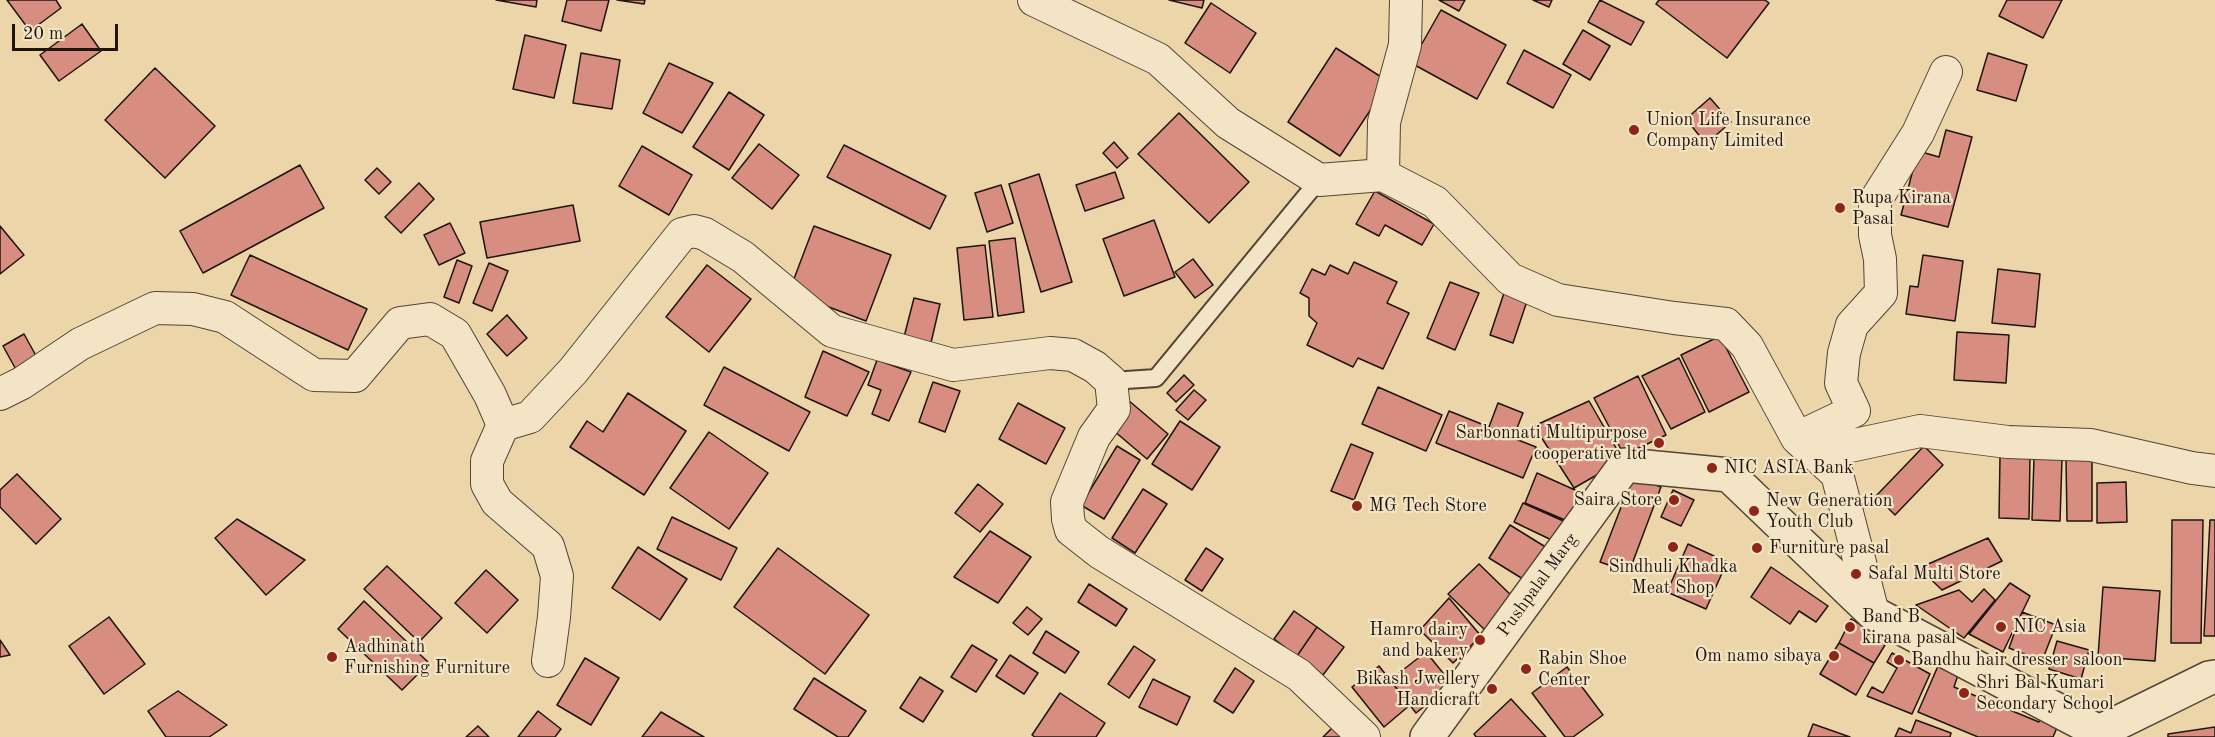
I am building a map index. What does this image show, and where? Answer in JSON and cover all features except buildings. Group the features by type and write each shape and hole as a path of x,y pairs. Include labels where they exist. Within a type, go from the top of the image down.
{"street":[{"path":"1034,0 1158,59 1228,123 1319,180 1383,175 1435,202 1510,279 1558,300 1726,324 1747,346 1797,438 1837,474 1873,613"},
{"path":"1383,175 1384,122 1404,45 1406,0"},
{"path":"1797,438 1854,411 1841,383 1844,353 1852,325 1881,293 1880,259 1875,235 1875,201 1918,133 1946,72"},
{"path":"503,425 530,417 573,371 682,234 694,231 705,234 742,257 832,331 953,365 1050,353 1073,355 1095,367 1111,381 1114,409 1094,437 1067,502 1071,530 1098,552 1299,675 1364,737"},
{"path":"0,394 22,383 80,344 155,309 193,309 225,317 314,375 355,376 400,323 430,319 455,334 490,395 503,425 488,461 487,484 497,502 548,546 557,576 548,662"},
{"path":"1797,438 1850,446 1920,430 2008,442 2091,445 2215,471"},
{"name":"Pushpalal Marg","path":"1427,737 1625,465 1729,476 1873,613 2099,732 2215,677"}],"lane":[{"path":"1111,381 1156,378 1319,180"}],"place":[{"name":"Union Life Insurance Company Limited","path":"1634,130"},
{"name":"Rupa Kirana Pasal","path":"1840,208"},
{"name":"Sarbonnati Multipurpose cooperative ltd","path":"1659,443"},
{"name":"NIC ASIA Bank","path":"1712,468"},
{"name":"Saira Store","path":"1674,500"},
{"name":"MG Tech Store","path":"1357,506"},
{"name":"New Generation Youth Club","path":"1754,511"},
{"name":"Sindhuli Khadka Meat Shop","path":"1673,547"},
{"name":"Furniture pasal","path":"1757,548"},
{"name":"Safal Multi Store","path":"1856,574"},
{"name":"Band B kirana pasal","path":"1850,627"},
{"name":"NIC Asia","path":"2001,627"},
{"name":"Hamro dairy and bakery","path":"1480,640"},
{"name":"Om namo sibaya","path":"1834,656"},
{"name":"Aadhinath Furnishing Furniture","path":"332,657"},
{"name":"Bandhu hair dresser saloon","path":"1899,660"},
{"name":"Rabin Shoe Center","path":"1526,669"},
{"name":"Bikash Jwellery Handicraft","path":"1492,689"},
{"name":"Shri Bal Kumari Secondary School","path":"1964,693"}]}
